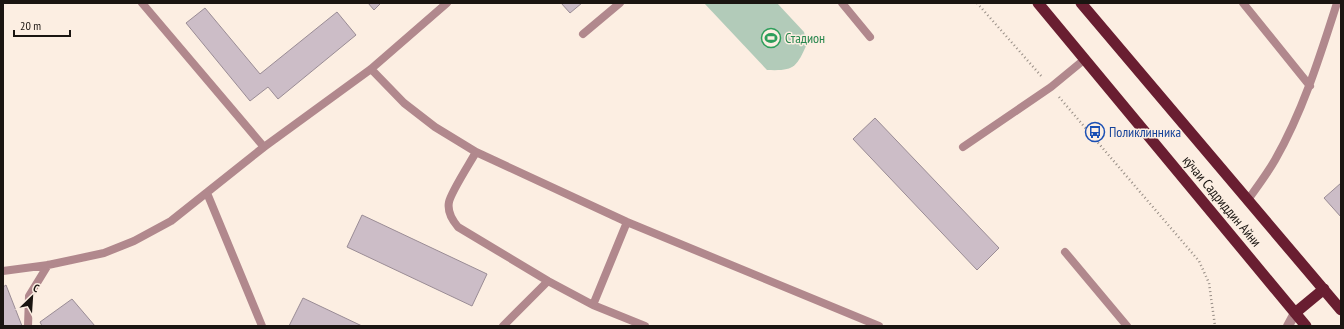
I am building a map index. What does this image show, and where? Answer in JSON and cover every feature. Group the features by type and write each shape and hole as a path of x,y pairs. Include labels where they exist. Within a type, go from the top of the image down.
{"highway":[{"name":"кӯчаи Садриддин Айни","path":"1038,3 1306,326"},
{"name":"кӯчаи Садриддин Айни","path":"1081,3 1341,310"},
{"path":"1295,313 1324,289"}],"street":[{"path":"1288,326 1295,313"}],"lane":[{"path":"142,3 264,147"},
{"path":"3,271 48,265 104,254 134,241 171,221 264,147 371,69 447,3"},
{"path":"583,34 620,3"},
{"path":"842,3 870,37"},
{"path":"1243,3 1310,86"},
{"path":"1248,201 1275,161 1310,86 1338,3"},
{"path":"963,147 1051,87 1085,60"},
{"path":"371,69 404,104 434,127 476,152 627,222 879,326"},
{"path":"476,152 449,201 449,210 452,220 458,227 548,281 593,305 645,326"},
{"path":"207,193 262,326"},
{"path":"593,305 627,222"},
{"path":"1065,252 1127,326"},
{"path":"28,326 29,296 48,265"},
{"path":"503,326 548,281"}],"path":[{"path":"977,3 1051,87 1199,261 1209,283 1215,326"}],"green space":[{"name":"Стадион","path":"704,3 777,3 804,32 807,44 797,63 789,69 767,70"}],"building":[{"path":"368,3 381,3 374,10"},
{"path":"561,3 582,3 570,13"},
{"path":"205,8 260,74 337,12 356,35 278,99 268,87 250,101 186,23"},
{"path":"875,118 999,248 977,270 853,139"},
{"path":"1341,183 1341,217 1324,198"},
{"path":"362,215 487,274 472,306 347,247"},
{"path":"6,285 22,326 3,326 3,287"},
{"path":"303,298 362,326 289,326"},
{"path":"72,299 95,326 42,326 40,322"}],"place":[{"name":"Стадион","path":"771,38"},
{"name":"Поликлинника","path":"1095,132"}]}
